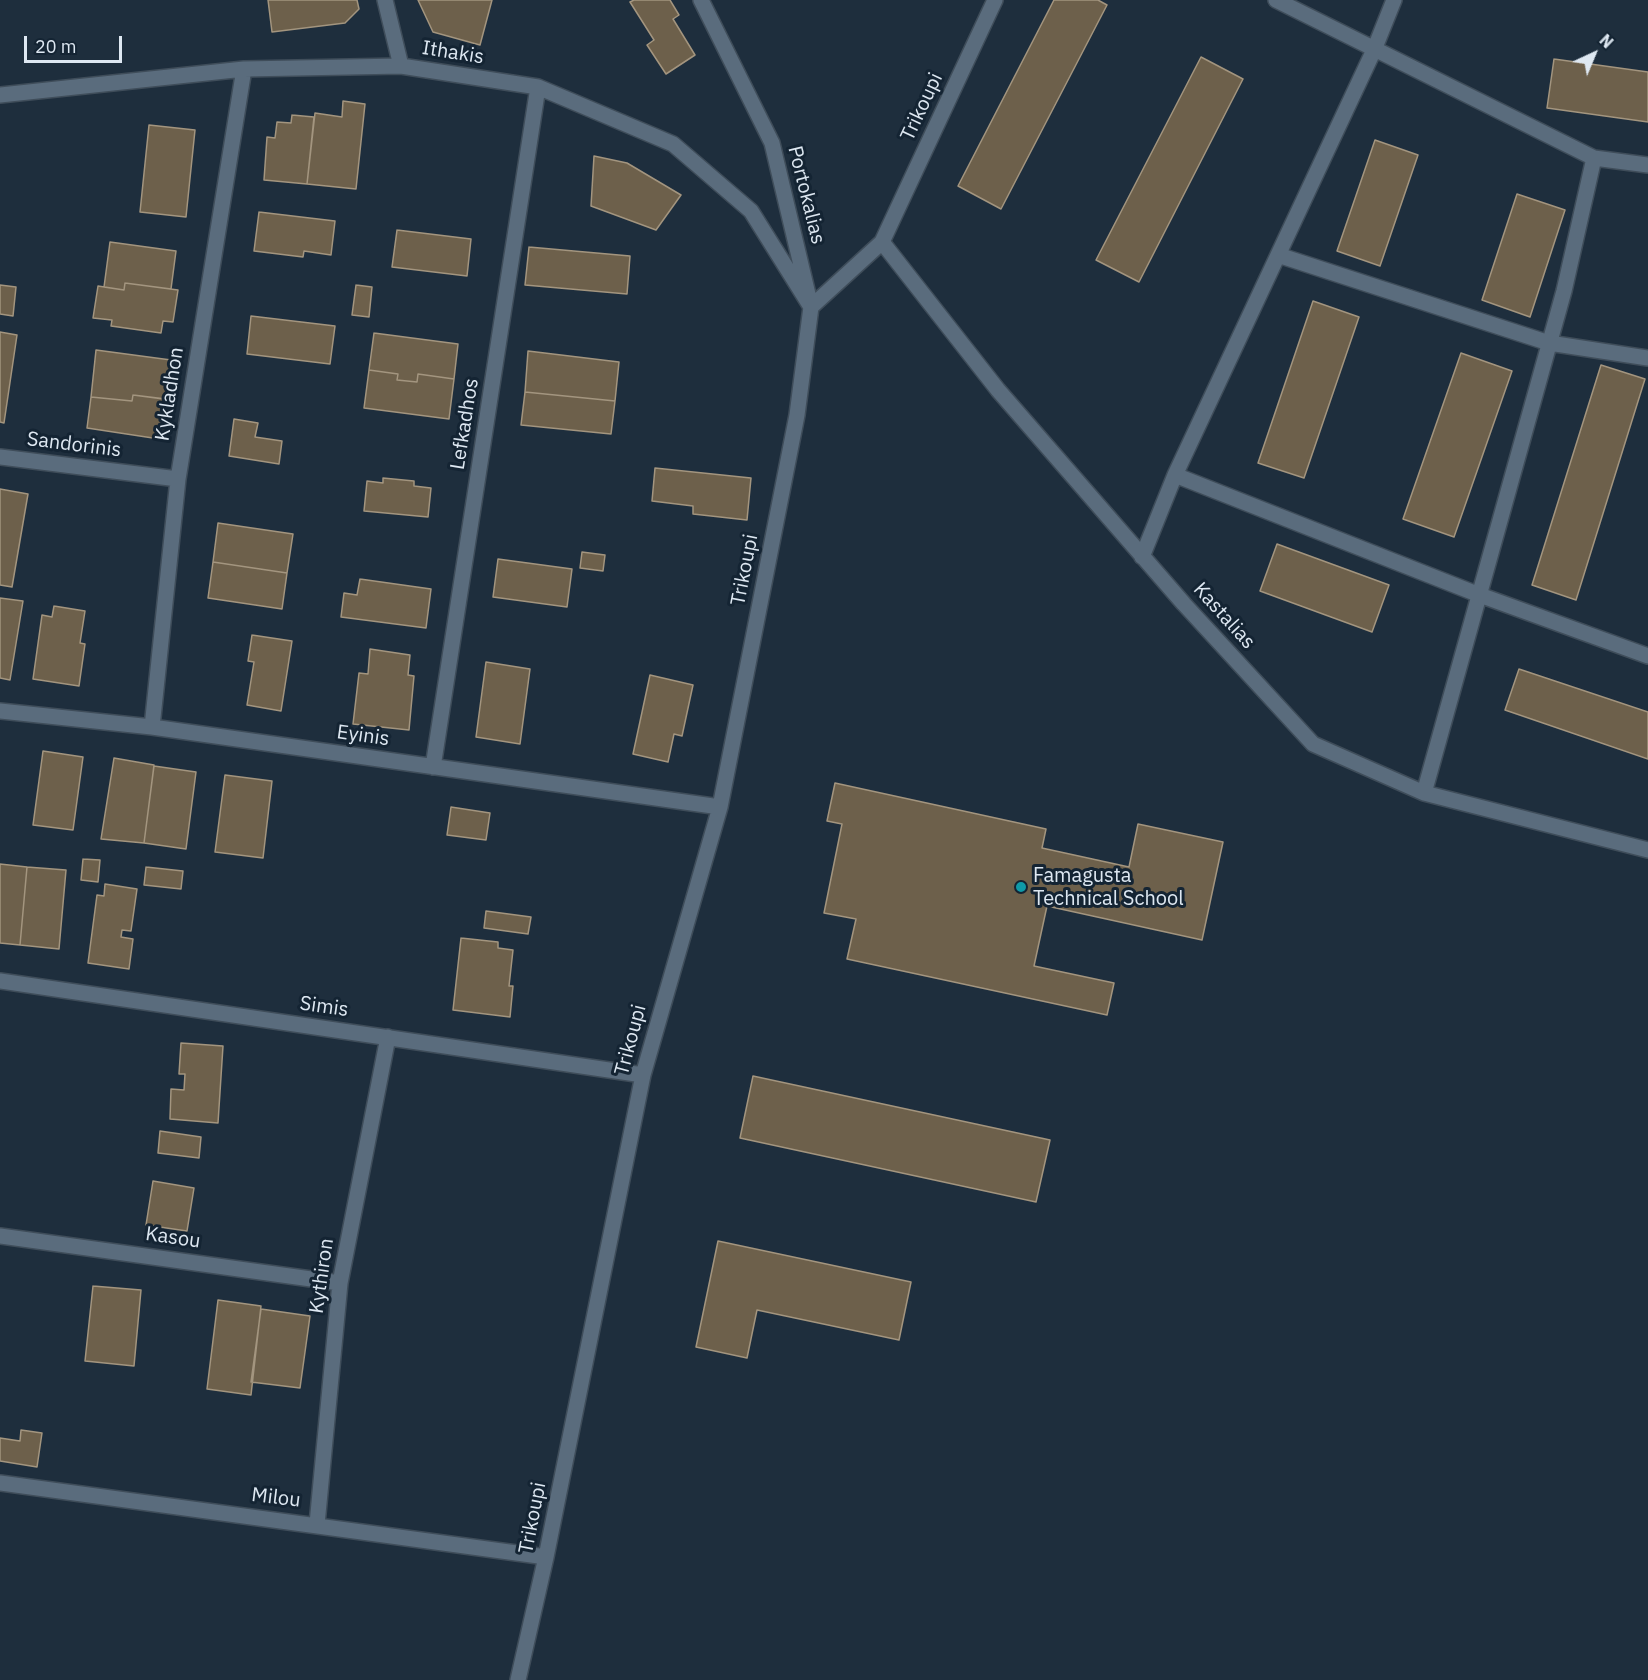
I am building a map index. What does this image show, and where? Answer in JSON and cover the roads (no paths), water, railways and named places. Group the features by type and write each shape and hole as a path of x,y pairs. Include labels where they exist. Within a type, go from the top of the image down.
{"street":[{"path":"385,0 401,66"},
{"name":"Portokalias","path":"701,0 772,143 811,306 797,415"},
{"name":"Trikoupi","path":"811,306 882,242 995,0"},
{"path":"1276,0 1594,158 1648,165"},
{"path":"1142,556 1174,475 1374,50 1394,0"},
{"name":"Ithakis","path":"0,95 244,69 401,66 538,87 673,144 751,211 811,306"},
{"name":"Kykladhon","path":"152,728 178,479 244,69"},
{"name":"Lefkadhos","path":"433,767 538,87"},
{"path":"1424,793 1564,291 1594,158"},
{"name":"Kastalias","path":"882,242 998,390 1142,556 1313,744 1424,793 1648,850"},
{"path":"1278,255 1549,343 1648,358"},
{"name":"Trikoupi","path":"518,1680 546,1557 643,1075 720,807 797,415"},
{"name":"Sandorinis","path":"0,458 178,479"},
{"path":"1174,475 1478,594 1648,656"},
{"name":"Eyinis","path":"0,711 152,728 720,807"},
{"name":"Simis","path":"0,981 643,1075"},
{"name":"Kythiron","path":"317,1524 340,1283 388,1037"},
{"name":"Kasou","path":"0,1236 340,1283"},
{"name":"Milou","path":"0,1483 317,1524 546,1557"}],"place":[{"name":"Famagusta Technical School","path":"1021,887"}]}
